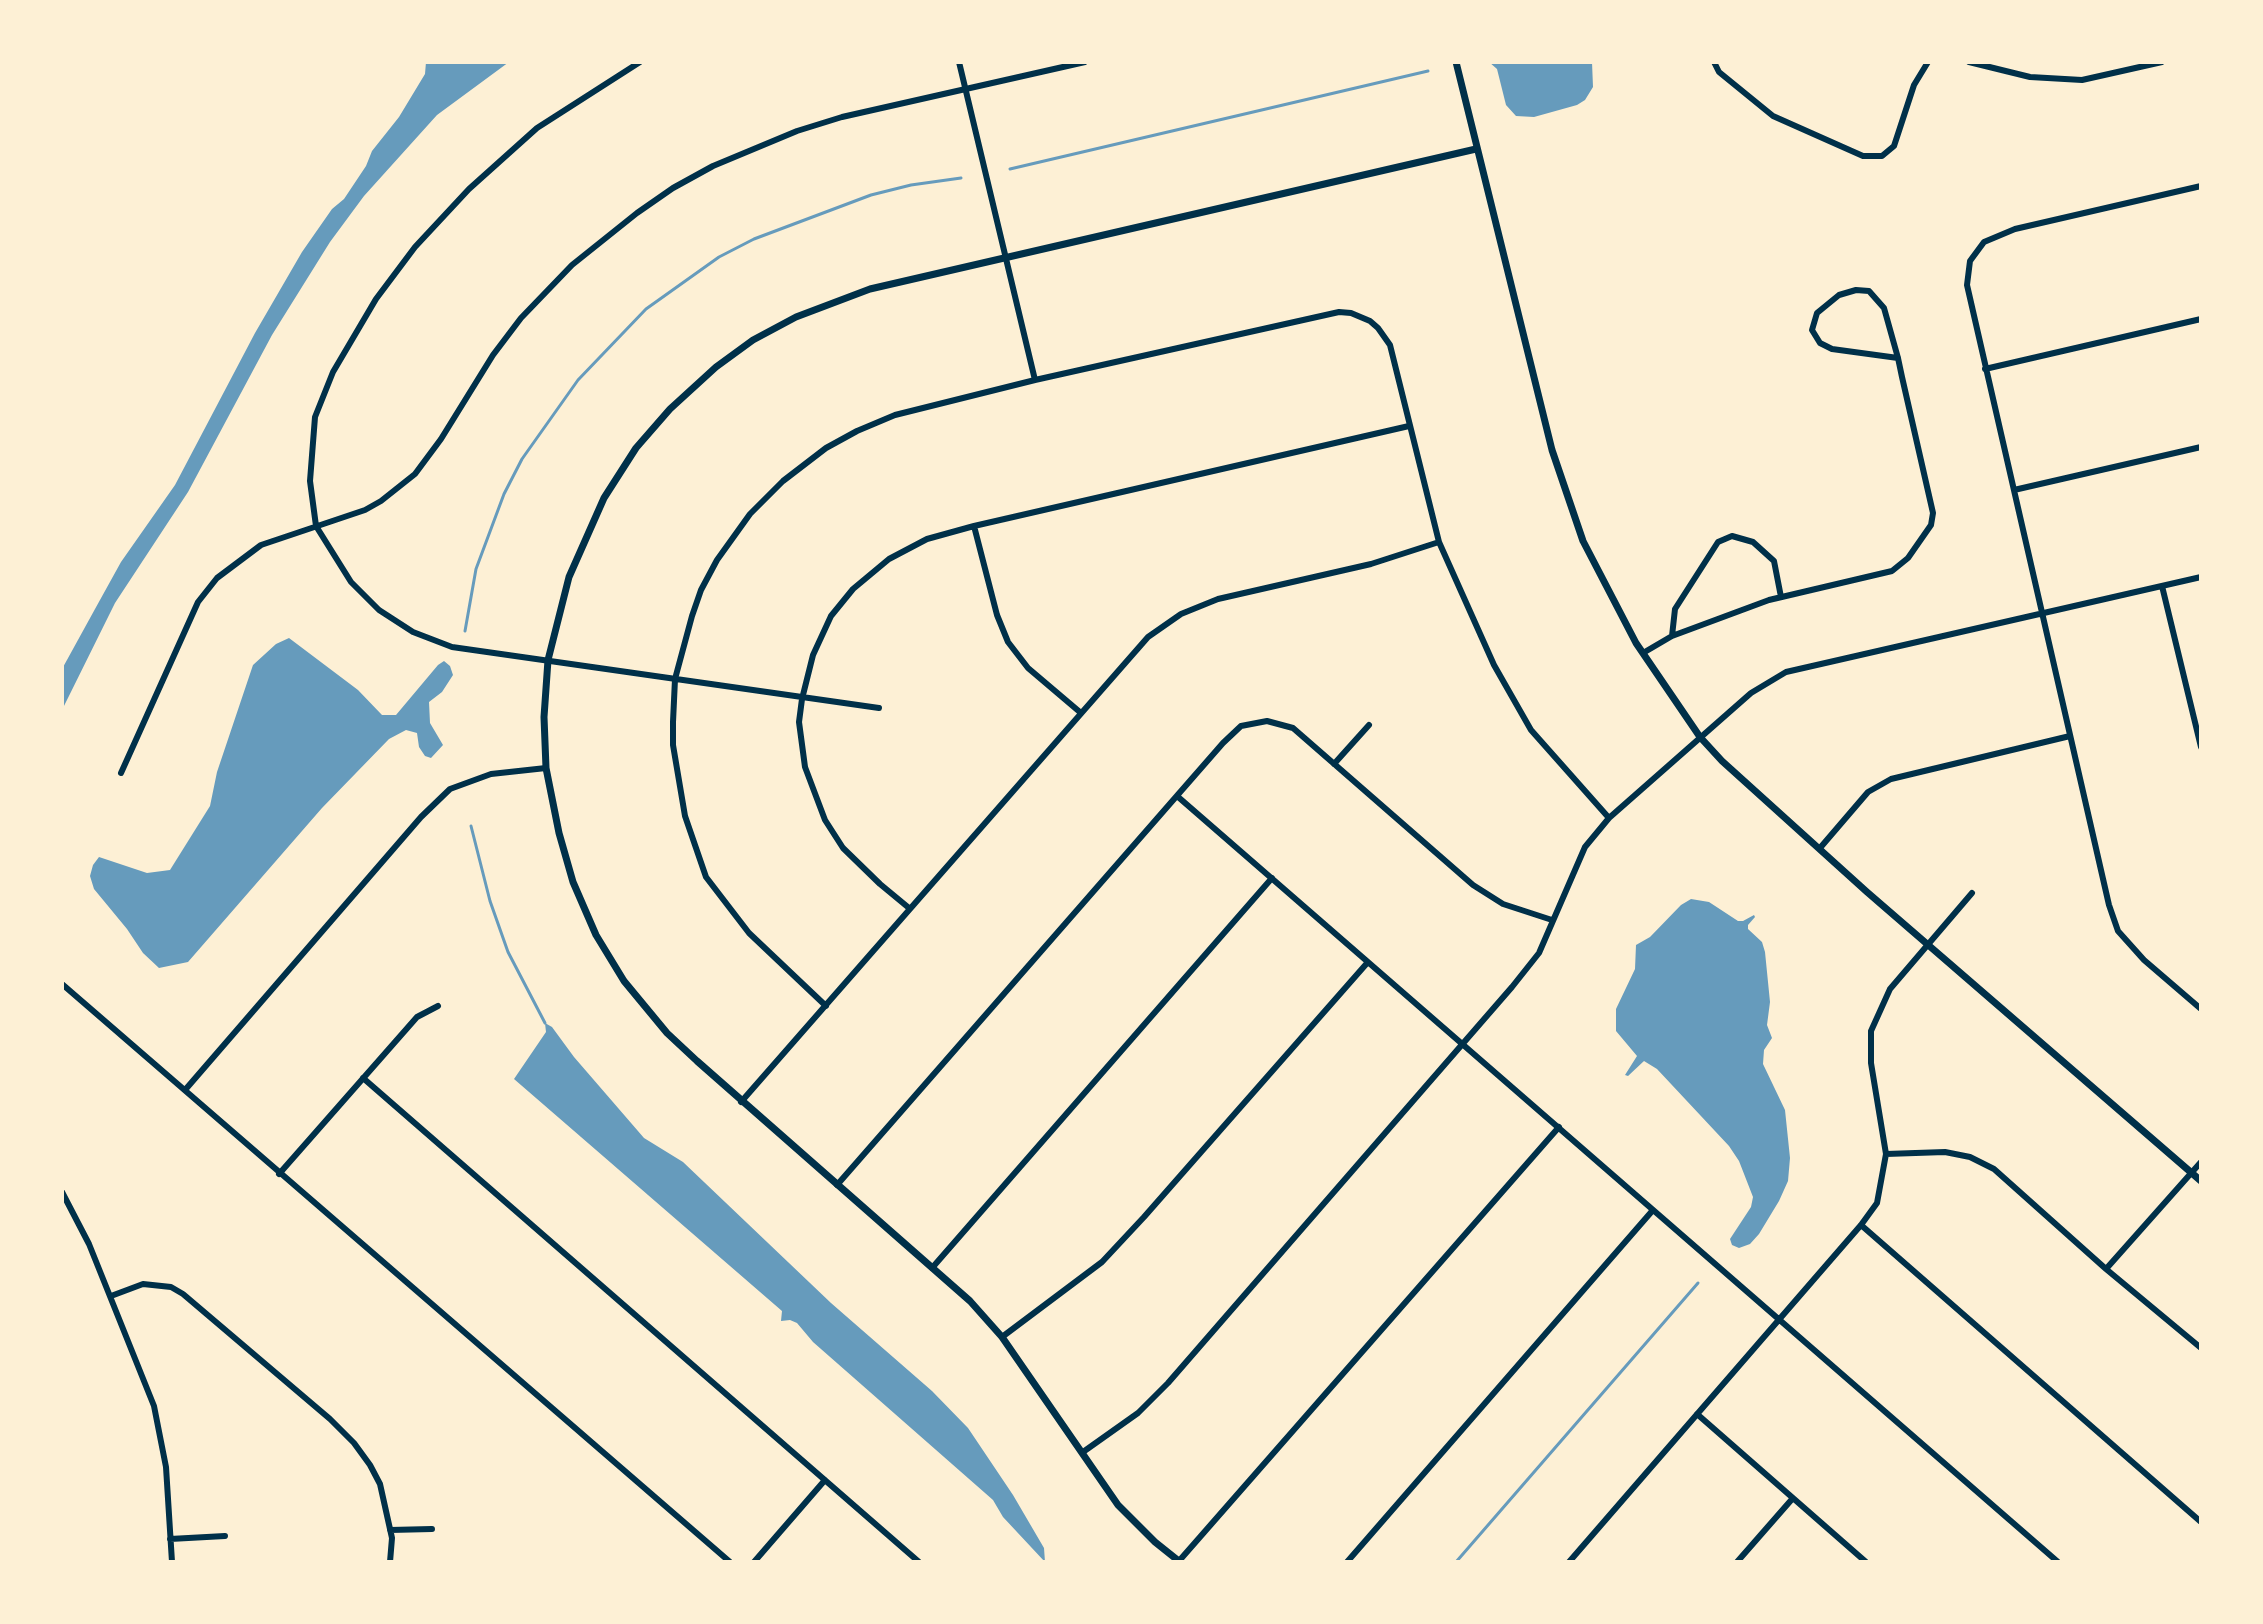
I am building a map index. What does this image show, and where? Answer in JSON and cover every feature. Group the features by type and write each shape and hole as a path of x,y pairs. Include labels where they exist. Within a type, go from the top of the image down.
{"street":[{"path":"640,62 537,128 469,189 415,247 376,299 333,372 315,417 310,481 316,526 351,582 397,624 452,647 879,708"},
{"path":"959,62 1035,380"},
{"path":"121,773 198,602 217,578 261,545 365,510 415,474 521,318 572,265 609,234 673,188 713,166 797,131 842,117 1085,62"},
{"path":"1456,62 1552,450 1583,541 1643,653 1700,737 1722,761 1867,892 2201,1181"},
{"path":"1714,62 1719,72 1773,116 1863,156 1882,156 1894,146 1914,85 1928,62"},
{"path":"1969,62 2030,77 2082,80 2162,62"},
{"path":"1476,149 870,289 796,317 753,340 716,367 670,409 636,448 604,498 569,577 548,660 544,717 546,768 570,870 596,935 624,981 667,1033 741,1102 970,1301 1002,1337 1118,1505 1180,1562 1559,1127"},
{"path":"2201,186 2015,229 1984,242 1970,261 1967,285 2109,905 2118,931 2144,960 2201,1009"},
{"path":"1643,653 1672,636 1781,597 1892,571 1908,558 1931,525 1933,513 1898,358 1884,308 1869,291 1856,290 1839,295 1817,313 1812,330 1820,343 1832,349 1898,358"},
{"path":"826,1006 749,933 706,877 685,816 673,745 675,679 701,590 717,560 750,514 783,481 826,448 877,422 1035,380 1339,312 1370,321 1390,345 1439,542 1494,665 1531,730 1609,818"},
{"path":"1985,369 2201,319"},
{"path":"909,908 843,848 825,820 805,767 799,722 813,655 831,616 853,589 889,559 927,539 1409,426"},
{"path":"2014,490 2201,447"},
{"path":"974,526 997,615 1008,642 1028,668 1081,713"},
{"path":"1672,636 1675,609 1718,542 1732,536 1753,542 1774,561 1781,597"},
{"path":"741,1102 1148,637 1181,614 1218,599 1371,564 1439,542"},
{"path":"1083,1452 1138,1413 1168,1383 1539,953 1585,847 1609,818 1751,693 1786,672 2201,577"},
{"path":"2162,586 2201,747"},
{"path":"837,1185 1241,726 1267,721 1293,728 1473,885 1503,904 1552,920"},
{"path":"1334,764 1369,725"},
{"path":"1820,848 1868,792 1891,779 2070,736"},
{"path":"185,1090 421,817 450,789 491,774 546,768"},
{"path":"1177,796 2058,1562"},
{"path":"932,1268 1272,878"},
{"path":"1569,1562 1780,1320 1877,1203 1886,1154 1871,1063 1871,1031 1890,989 1972,893"},
{"path":"1002,1337 1102,1262 1368,962"},
{"path":"62,984 730,1562"},
{"path":"279,1174 417,1017 438,1006"},
{"path":"363,1078 919,1562"},
{"path":"1886,1154 1945,1152 1970,1157 1994,1169 2201,1348"},
{"path":"2106,1269 2201,1162"},
{"path":"62,1192 77,1217 111,1296 154,1406 166,1467 172,1562"},
{"path":"1347,1562 1653,1210"},
{"path":"1861,1225 2201,1522"},
{"path":"111,1296 143,1284 171,1287 183,1294 354,1443 380,1484 390,1530 390,1562"},
{"path":"1697,1414 1866,1562"},
{"path":"754,1562 825,1480"},
{"path":"1737,1562 1793,1498"},
{"path":"390,1530 432,1529"},
{"path":"170,1539 225,1536"}],"water":[{"path":"426,62 509,62 437,115 364,196 330,242 272,335 188,492 115,603 62,710 62,669 121,562 175,485 255,333 302,252 332,209 344,199 372,151 399,117 425,74"},
{"path":"1489,62 1592,62 1593,87 1585,100 1577,105 1534,117 1516,116 1506,105 1497,69"},
{"path":"289,638 358,690 382,715 396,715 444,661 453,675 442,692 429,702 430,723 443,745 431,758 425,756 419,747 417,733 406,730 389,739 322,808 188,962 159,968 143,953 94,889 90,876 93,865 99,857 147,873 170,870 210,806 217,772 253,665 276,644"},
{"path":"1691,899 1709,902 1738,921 1754,915 1748,929 1762,942 1765,952 1770,1002 1767,1025 1772,1038 1764,1050 1763,1064 1785,1110 1790,1158 1788,1181 1759,1234 1750,1244 1739,1248 1732,1245 1730,1239 1751,1207 1753,1197 1739,1161 1729,1146 1657,1069 1644,1061 1628,1076 1625,1075 1637,1056 1616,1031 1616,1009 1635,969 1636,945 1650,937"},
{"path":"545,1023 552,1027 644,1138 683,1162 831,1303 932,1391 968,1428 1044,1548 1045,1562 1003,1517 993,1500 813,1342 797,1323 781,1321 782,1311 514,1079 546,1032"}],"waterway":[{"path":"1010,169 1428,71"},
{"path":"465,631 476,569 504,494 522,459 578,380 646,309 719,257 754,239 871,195 911,185 961,178"},
{"path":"471,826 490,901 508,952 545,1023"},
{"path":"1456,1562 1698,1283"}]}
